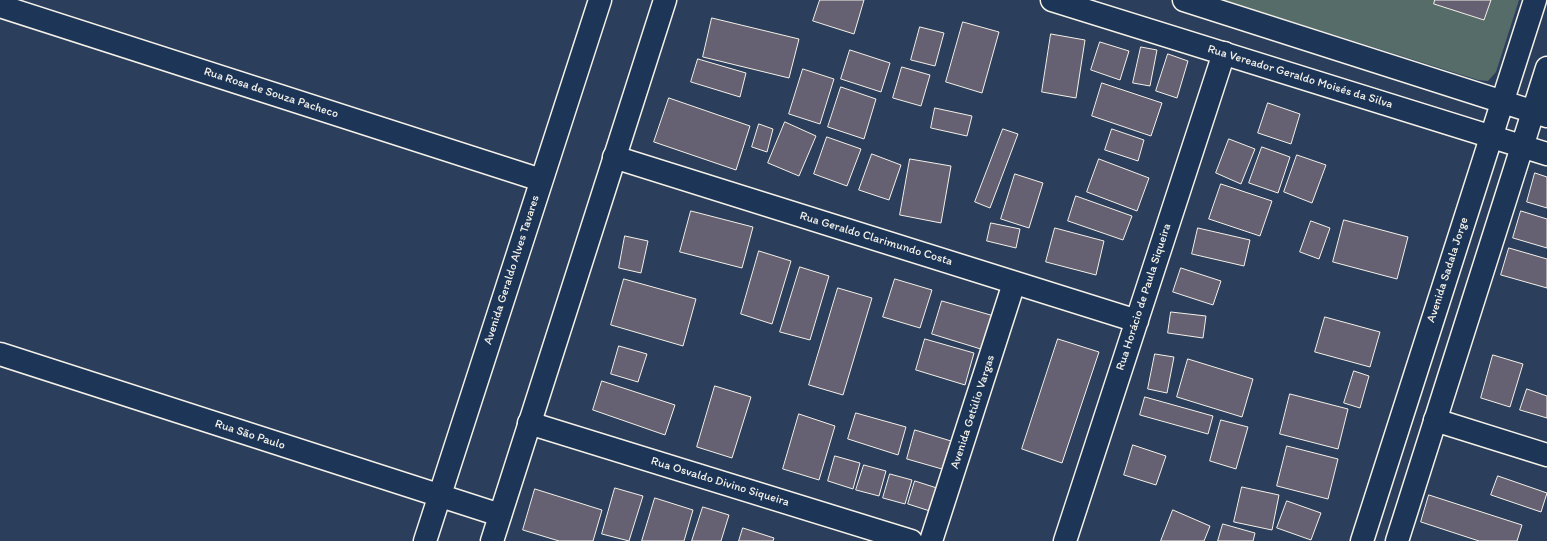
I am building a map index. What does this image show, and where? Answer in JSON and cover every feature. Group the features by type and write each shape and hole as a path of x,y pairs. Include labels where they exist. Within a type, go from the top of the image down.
{"street":[{"name":"Avenida Geraldo Alves Tavares","path":"425,541 600,0"},
{"path":"492,541 665,0"},
{"name":"Rua Vereador Geraldo Moisés da Silva","path":"1052,0 1547,154"},
{"path":"1184,0 1205,3 1540,114"},
{"name":"Avenida Sadala Jorge","path":"1362,541 1535,0"},
{"name":"Rua Rosa de Souza Pacheco","path":"0,6 541,180"},
{"name":"Rua Horácio de Paula Siqueira","path":"1065,541 1224,53"},
{"path":"1397,541 1522,146 1540,114 1547,68"},
{"name":"Rua Geraldo Clarimundo Costa","path":"614,157 1137,321"},
{"name":"Avenida Getúlio Vargas","path":"931,541 1014,283"},
{"name":"Rua São Paulo","path":"0,354 500,514"},
{"path":"1435,420 1547,455"},
{"name":"Rua Osvaldo Divino Siqueira","path":"529,423 911,541"}],"green space":[{"path":"1223,0 1519,0 1496,72 1488,81 1478,80"}],"building":[{"path":"820,0 864,0 854,34 813,21"},
{"path":"1435,0 1491,0 1484,20 1434,4"},
{"path":"712,18 799,39 789,78 703,57"},
{"path":"963,22 999,32 982,93 946,82"},
{"path":"920,27 944,33 935,66 911,60"},
{"path":"1051,34 1085,40 1076,98 1042,92"},
{"path":"1100,42 1129,51 1120,80 1091,70"},
{"path":"1141,47 1157,50 1150,86 1133,83"},
{"path":"850,50 890,63 881,92 841,79"},
{"path":"1168,54 1188,61 1177,98 1156,91"},
{"path":"698,59 746,73 740,97 691,82"},
{"path":"902,67 930,75 921,106 893,98"},
{"path":"803,69 834,79 820,124 789,114"},
{"path":"1102,83 1162,103 1151,136 1092,116"},
{"path":"841,87 876,99 864,139 828,127"},
{"path":"669,98 750,126 736,170 654,142"},
{"path":"1268,103 1300,114 1291,144 1258,133"},
{"path":"935,108 972,116 967,136 931,128"},
{"path":"785,122 816,136 799,176 768,163"},
{"path":"759,124 773,129 767,152 752,147"},
{"path":"1003,129 1018,134 990,208 975,202"},
{"path":"1112,129 1144,140 1138,161 1105,150"},
{"path":"827,137 861,149 847,186 814,174"},
{"path":"1229,139 1255,149 1241,184 1216,173"},
{"path":"1262,147 1290,157 1278,193 1249,183"},
{"path":"872,154 901,165 889,200 859,190"},
{"path":"1297,155 1326,165 1312,203 1284,192"},
{"path":"910,159 951,166 941,223 900,215"},
{"path":"1099,159 1149,178 1137,211 1087,192"},
{"path":"1535,173 1547,177 1547,208 1527,202"},
{"path":"1015,174 1043,183 1029,228 1001,219"},
{"path":"1221,184 1272,201 1260,236 1209,219"},
{"path":"1076,196 1132,216 1123,240 1068,221"},
{"path":"691,211 753,227 742,268 680,252"},
{"path":"1521,211 1547,219 1547,248 1513,238"},
{"path":"1344,220 1408,237 1397,279 1333,262"},
{"path":"1311,221 1330,228 1319,259 1300,252"},
{"path":"991,223 1020,229 1016,248 987,241"},
{"path":"1055,228 1104,241 1096,275 1046,262"},
{"path":"1198,228 1250,240 1244,266 1192,254"},
{"path":"625,236 648,241 641,273 619,268"},
{"path":"1509,248 1547,259 1547,288 1501,275"},
{"path":"759,251 791,261 772,324 741,314"},
{"path":"800,267 829,276 810,340 780,332"},
{"path":"1181,268 1221,281 1213,305 1173,292"},
{"path":"624,279 696,299 683,346 611,325"},
{"path":"895,279 932,290 920,328 883,317"},
{"path":"838,288 872,298 843,395 809,385"},
{"path":"942,301 994,316 984,350 932,334"},
{"path":"1171,312 1206,316 1203,338 1168,333"},
{"path":"1325,317 1380,332 1370,367 1315,352"},
{"path":"925,339 974,353 965,385 916,370"},
{"path":"1058,339 1099,352 1062,463 1022,449"},
{"path":"619,346 647,354 638,382 611,374"},
{"path":"1155,354 1174,357 1167,393 1148,389"},
{"path":"1493,355 1523,364 1510,407 1481,398"},
{"path":"1188,359 1253,379 1242,417 1177,397"},
{"path":"1354,371 1369,376 1360,408 1344,403"},
{"path":"602,381 675,405 665,435 593,410"},
{"path":"715,386 751,397 732,458 697,447"},
{"path":"1527,389 1547,396 1547,418 1520,410"},
{"path":"1290,394 1348,409 1338,449 1280,434"},
{"path":"1145,397 1213,416 1208,434 1140,415"},
{"path":"856,413 906,427 898,455 848,439"},
{"path":"799,414 835,426 819,480 783,469"},
{"path":"1221,420 1248,427 1236,469 1210,461"},
{"path":"915,430 951,441 942,469 907,459"},
{"path":"1133,445 1166,456 1156,485 1124,475"},
{"path":"1287,446 1338,459 1328,499 1277,486"},
{"path":"835,456 860,463 853,489 828,481"},
{"path":"864,465 886,471 879,496 856,490"},
{"path":"890,474 912,480 905,504 883,498"},
{"path":"1498,476 1547,493 1541,512 1491,495"},
{"path":"915,481 940,489 933,512 908,504"},
{"path":"1242,487 1279,495 1272,530 1234,522"},
{"path":"615,488 643,496 629,541 602,534"},
{"path":"535,489 602,510 593,541 559,541 523,530"},
{"path":"1429,495 1522,525 1517,541 1479,541 1421,522"},
{"path":"655,498 693,510 684,541 642,541"},
{"path":"1287,501 1321,513 1311,540 1277,528"},
{"path":"703,507 729,515 721,541 692,541"},
{"path":"1173,510 1210,526 1204,541 1161,541"},
{"path":"1223,524 1255,533 1253,541 1218,541"},
{"path":"743,528 774,538 773,541 739,541"}]}
